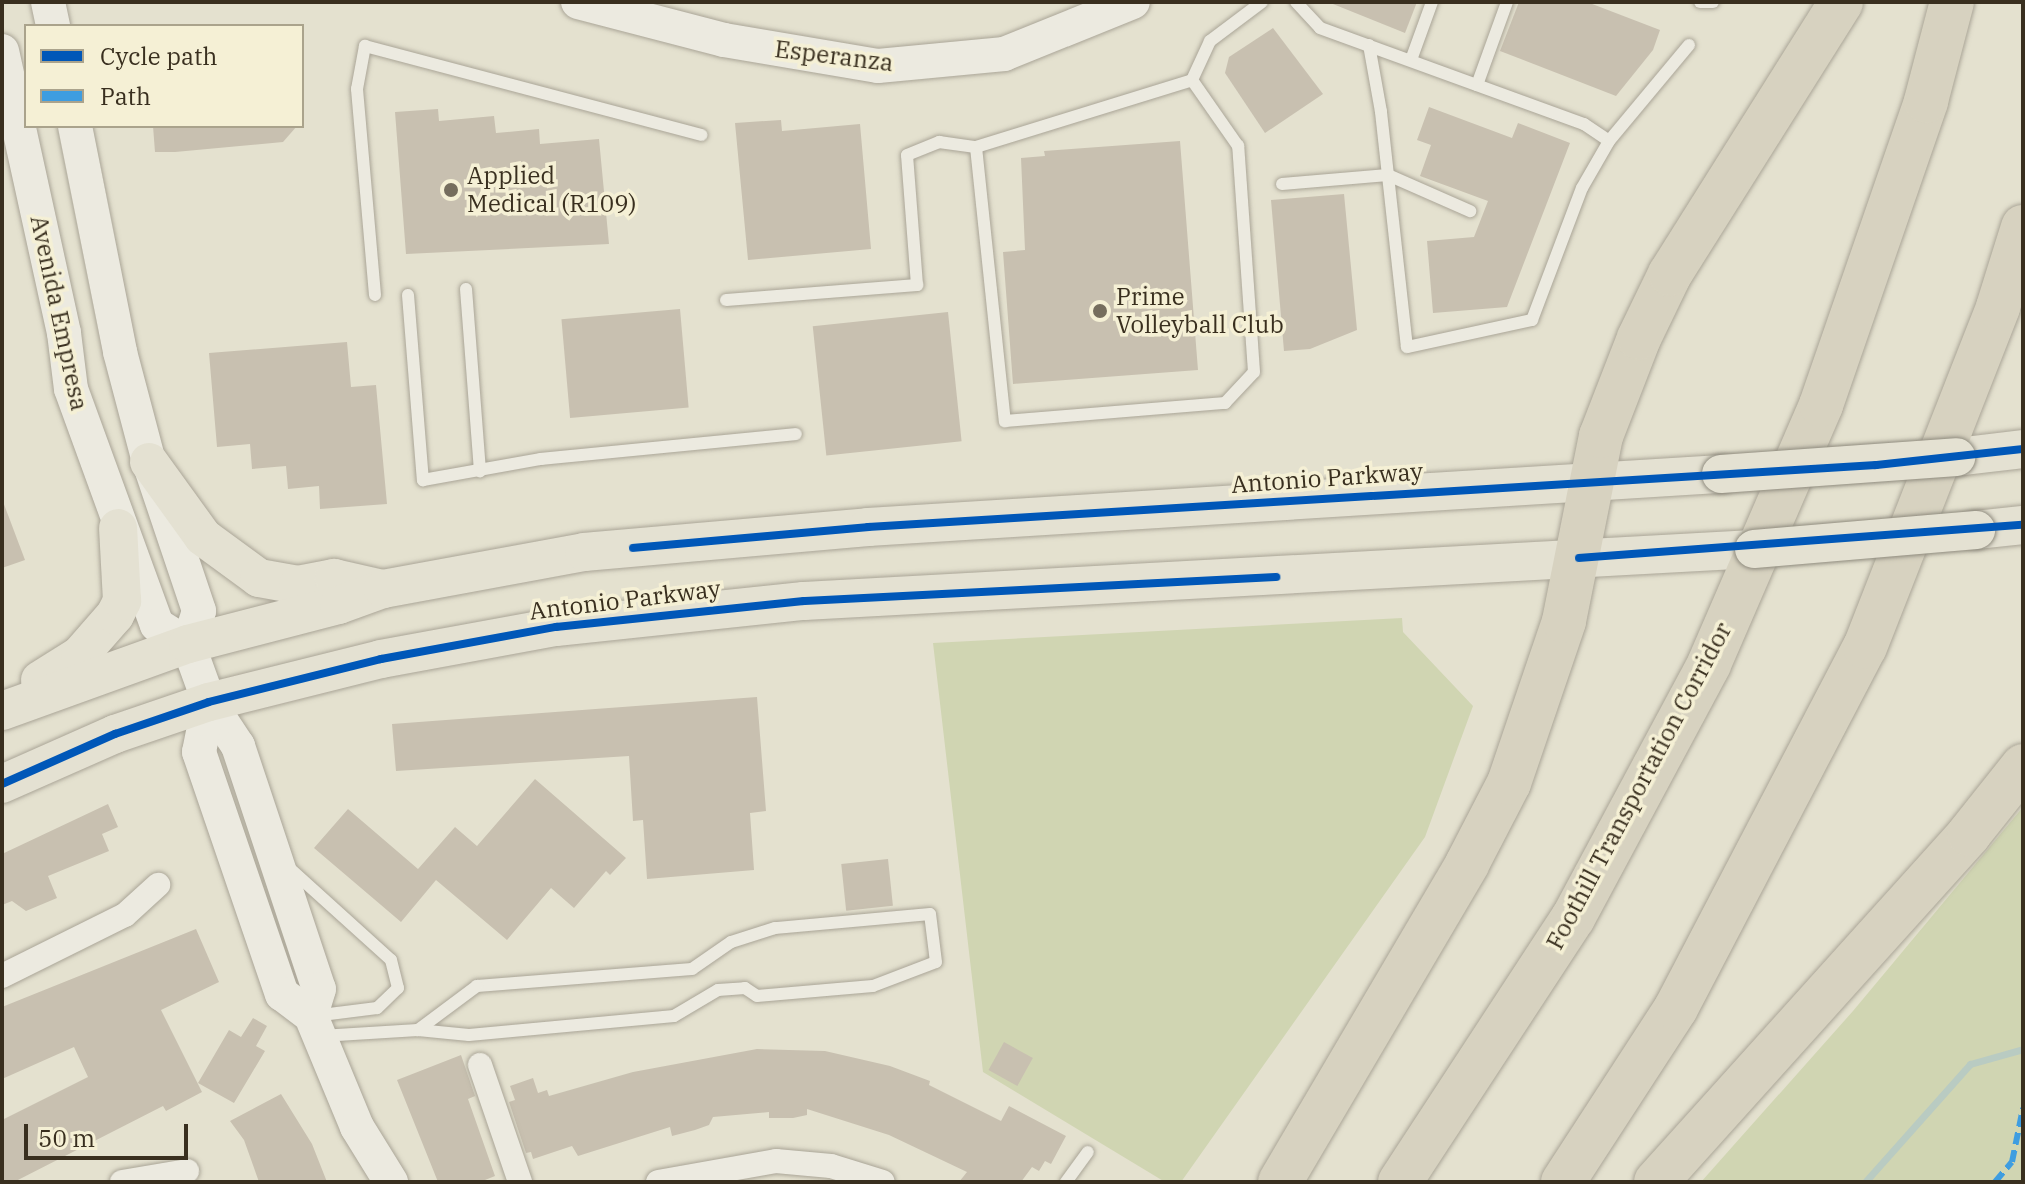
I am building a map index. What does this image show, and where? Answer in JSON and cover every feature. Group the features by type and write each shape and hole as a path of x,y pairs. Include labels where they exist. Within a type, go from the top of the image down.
{"highway":[{"path":"1280,1182 1467,864 1509,783 1544,690 1579,558 1607,422 1670,274 1841,2"},
{"name":"Foothill Transportation Corridor","path":"1400,1182 1573,918 1709,664 1821,405 1926,101 1952,2"},
{"path":"1563,1182 1676,1008 1865,647 1998,307 2023,227"},
{"path":"1656,1182 1969,834 2023,766"}],"main road":[{"name":"Antonio Parkway","path":"2,711 188,644 383,589 584,552 868,527 1721,474 2016,450"},
{"path":"149,462 203,537 259,578 298,585 334,578 383,589"},
{"name":"Antonio Parkway","path":"2,784 124,730 209,702 461,643 700,610 1688,553 2023,525"},
{"path":"2,704 102,637 122,601 118,528"}],"street":[{"path":"48,2 53,24"},
{"name":"Esperanza","path":"578,2 724,40 878,66 1004,54 1133,2"},
{"name":"Avenida Empresa","path":"2,51 64,333 71,389 118,528 157,625 188,644 199,611 149,462 102,274 75,128"},
{"path":"188,644 209,702 238,746 319,989 314,1026"},
{"path":"209,702 199,752 282,994 314,1026 357,1127 391,1182"},
{"path":"2,976 125,915 158,885"},
{"path":"480,1065 520,1182"},
{"path":"658,1182 776,1161 831,1166 883,1182"},
{"path":"122,1182 187,1171"}],"lane":[{"path":"726,300 917,285 907,155 939,142 976,147 1192,80 1210,41 1262,2"},
{"path":"1296,2 1320,28 1584,124 1609,141"},
{"path":"1411,60 1432,2"},
{"path":"1477,85 1507,2"},
{"path":"1700,2 1713,2"},
{"path":"1369,45 1388,175 1407,347 1532,320 1582,188 1609,141 1689,45"},
{"path":"375,295 357,89 365,46 701,135"},
{"path":"976,147 1005,421 1225,403 1254,372 1238,146 1192,80"},
{"path":"1282,184 1388,175 1470,211"},
{"path":"466,289 480,471"},
{"path":"408,295 423,480 556,457 796,434"},
{"path":"274,855 391,960 398,988 377,1008 314,1026"},
{"path":"314,1026 469,1035 674,1016 718,990 745,988 757,996 873,986 936,962 930,914 775,928 731,942 692,969 477,986 418,1030"},
{"path":"1066,1182 1088,1152"}],"green space":[{"path":"1402,618 1403,632 1473,706 1425,837 1181,1182 1165,1182 983,1072 933,643"},
{"path":"2023,807 2023,1182 1701,1182 1853,1011"}],"building":[{"path":"1328,2 1417,2 1405,33"},
{"path":"1519,2 1587,2 1660,30 1653,50 1616,96 1500,51"},
{"path":"1273,28 1323,94 1265,133 1225,73 1229,57"},
{"path":"1429,107 1512,138 1518,123 1570,143 1507,307 1433,313 1427,241 1474,237 1488,201 1420,176 1431,145 1417,140"},
{"path":"438,109 439,121 494,116 496,133 539,129 540,144 599,139 609,244 406,254 395,112"},
{"path":"781,120 782,131 860,124 871,249 748,260 735,123"},
{"path":"153,128 295,128 283,142 155,152"},
{"name":"Prime Volleyball Club","path":"1180,141 1198,370 1013,384 1003,252 1025,250 1021,158 1045,156 1044,151"},
{"path":"1344,194 1357,330 1310,349 1284,351 1271,200"},
{"path":"680,309 689,408 570,418 561,319"},
{"path":"948,312 962,441 826,456 813,326"},
{"path":"347,342 351,387 376,385 387,504 320,509 319,486 288,489 286,466 252,469 250,444 217,447 209,353"},
{"path":"2,499 25,560 2,568"},
{"path":"757,697 766,811 750,813 754,870 647,879 643,820 633,821 629,756 396,771 392,724"},
{"path":"535,779 626,858 610,875 606,871 574,908 551,888 507,940 436,880 401,922 314,848 348,809 418,869 455,827 477,846"},
{"path":"108,804 118,827 102,834 109,851 48,876 57,898 26,911 12,901 2,905 2,854"},
{"path":"888,859 893,906 846,911 841,864"},
{"path":"196,929 219,982 161,1010 202,1092 166,1111 163,1106 14,1182 2,1182 2,1120 88,1077 74,1047 2,1079 2,1007"},
{"path":"253,1018 267,1026 256,1046 265,1051 234,1103 198,1083 229,1030 241,1037"},
{"path":"1004,1042 1033,1058 1017,1086 988,1070"},
{"path":"757,1049 825,1051 890,1066 930,1081 929,1085 1001,1121 1009,1106 1066,1136 1051,1164 1045,1161 1039,1171 1032,1167 1021,1182 959,1182 967,1172 889,1135 807,1109 807,1115 793,1118 769,1118 769,1112 713,1117 709,1125 672,1136 670,1127 578,1156 572,1146 533,1159 531,1152 526,1153 509,1102 515,1100 510,1086 533,1078 538,1093 547,1090 549,1096 633,1072"},
{"path":"461,1055 475,1096 468,1099 495,1176 480,1182 438,1182 397,1080"},
{"path":"281,1094 312,1144 327,1182 259,1182 244,1140 230,1121"}],"waterway":[{"path":"1865,1182 1970,1064 2023,1049"}],"marked path":[{"path":"1995,1182 2012,1162 2023,1108"}],"cycle path":[{"path":"633,548 868,527 1876,465 2023,449"},
{"path":"1579,558 2023,525"},
{"path":"2,784 115,734 209,702 381,659 556,627 804,601 1276,577"}],"place":[{"name":"Applied Medical (R109)","path":"451,190"},
{"name":"Prime Volleyball Club","path":"1100,311"}]}
